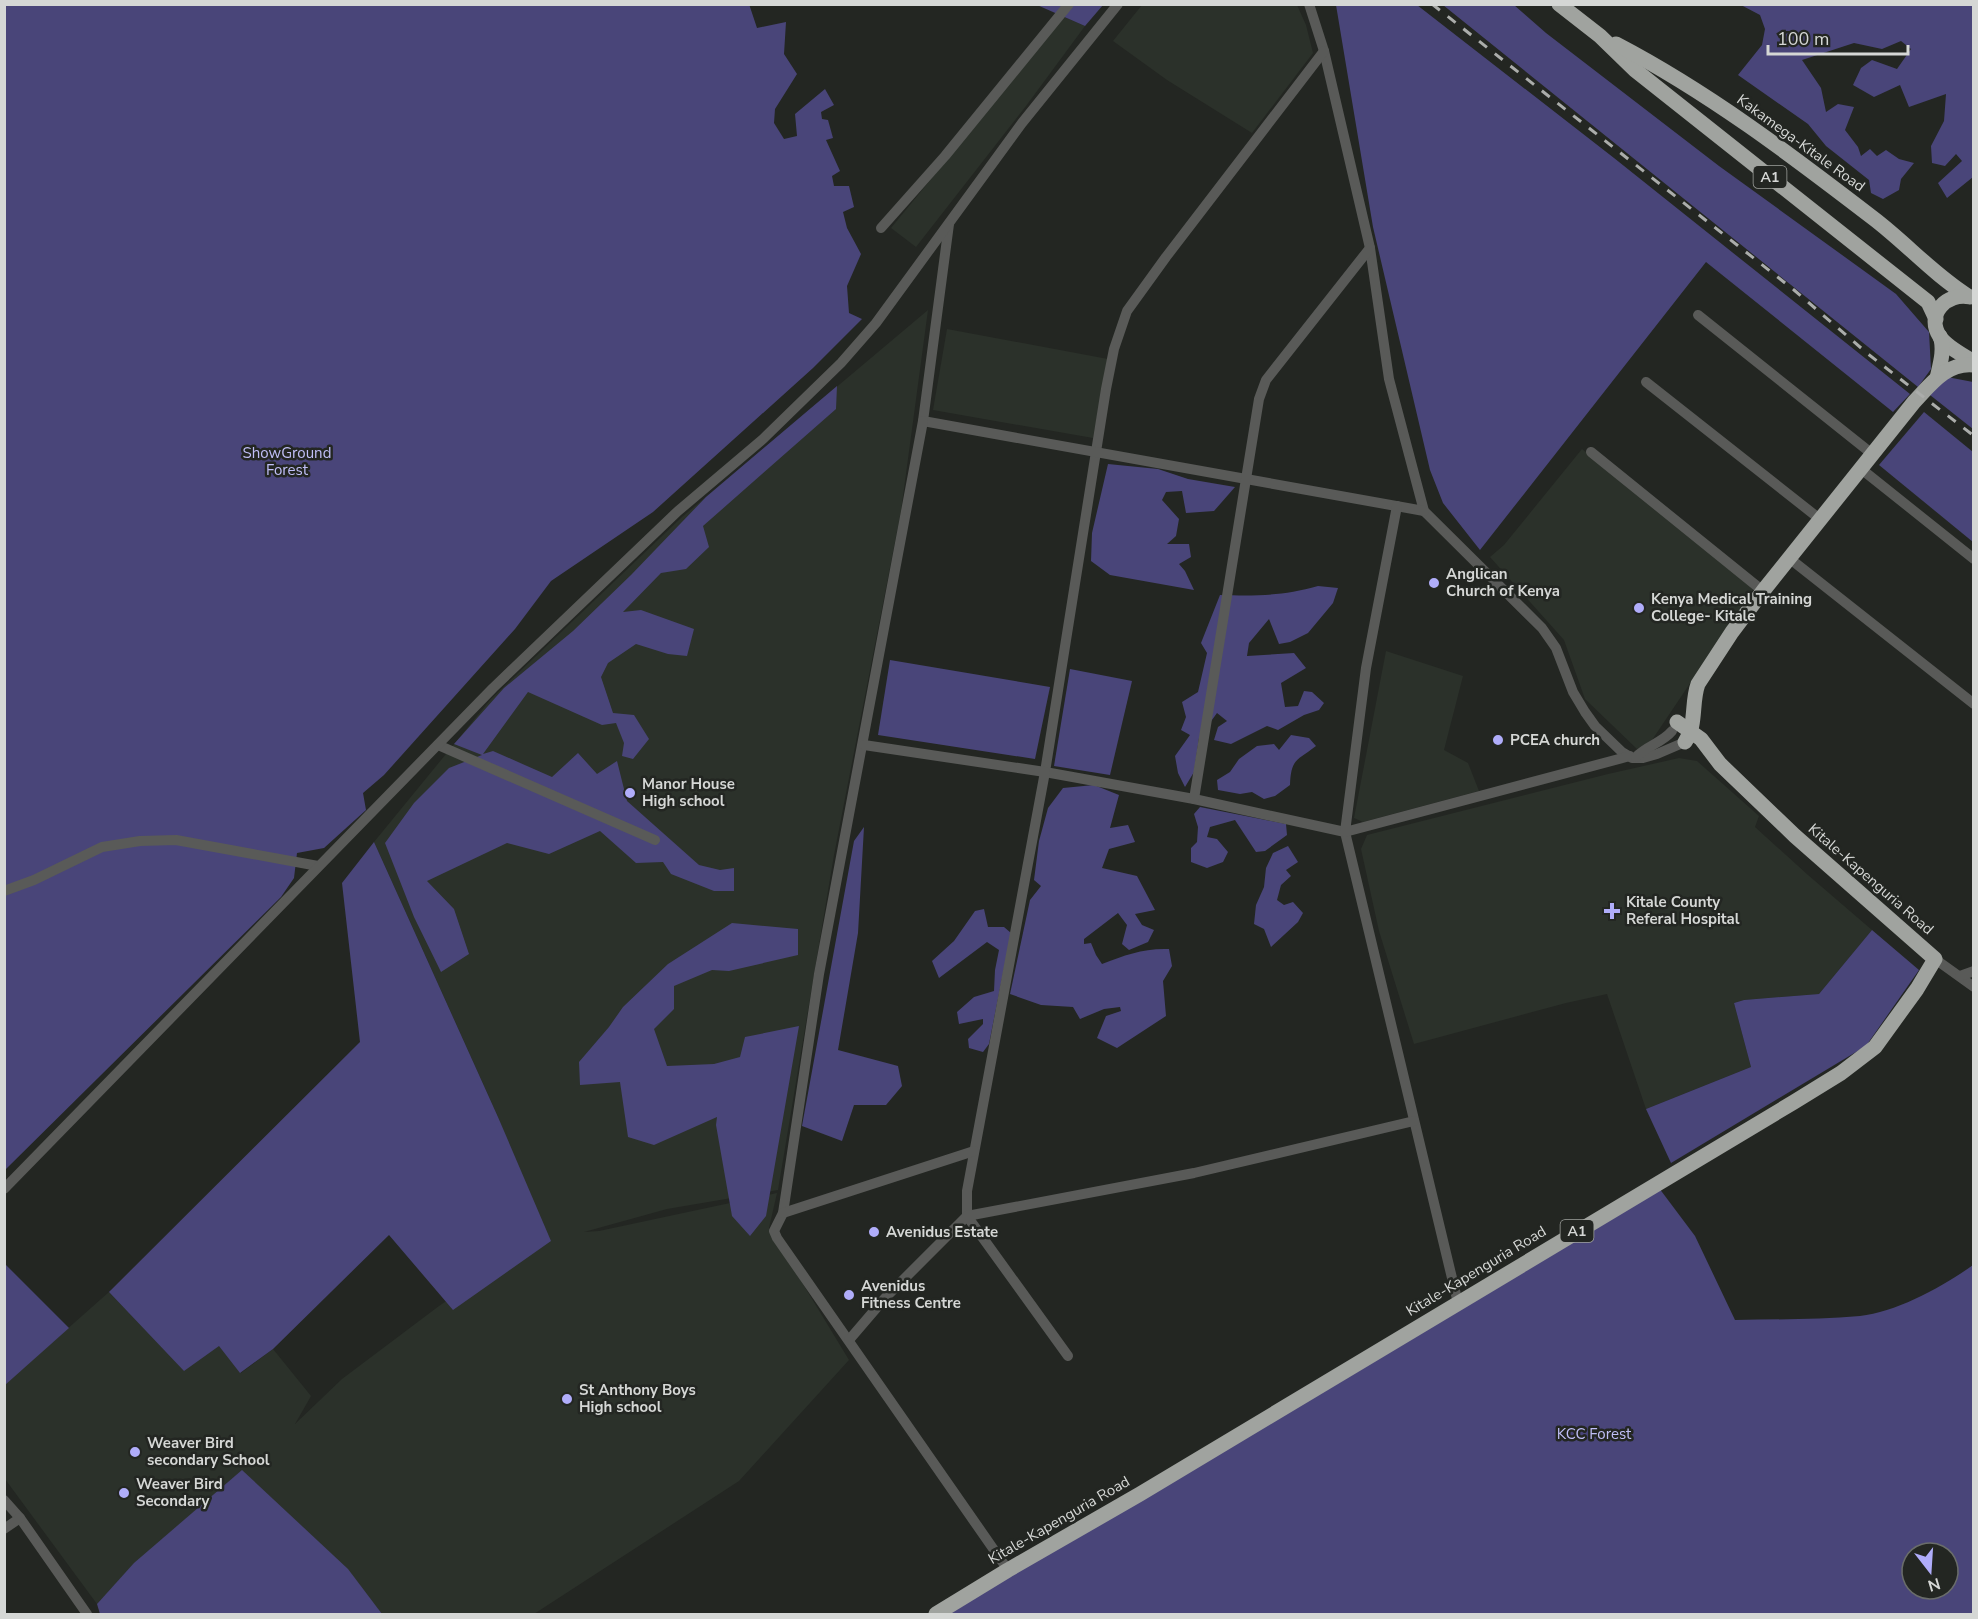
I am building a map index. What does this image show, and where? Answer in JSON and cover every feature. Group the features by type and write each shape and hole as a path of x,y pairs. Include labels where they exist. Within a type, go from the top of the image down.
{"highway":[{"name":"Kakamega-Kitale Road","path":"1559,4 1600,36 1635,70 1929,302 1940,336"},
{"name":"Kakamega-Kitale Road","path":"1600,36 1644,59 1737,117 1875,219 1950,285 1971,297"},
{"name":"Kakamega-Kitale Road","path":"1936,319 1938,309 1950,298 1959,295 1971,297"},
{"path":"1940,336 1974,364"},
{"name":"A1","path":"1937,378 1942,342 1940,336"},
{"path":"1688,737 1698,684 1763,591 1903,414 1937,378 1957,366 1974,364"},
{"path":"1675,726 1686,704 1695,694"},
{"name":"Kitale-Kapenguria Road","path":"936,1614 1794,1102 1860,1060 1886,1034 1935,959 1795,836 1720,764 1705,743 1688,737 1675,726"}],"street":[{"path":"881,228 945,156 1069,4"},
{"path":"4,1189 493,688 678,511 763,439 841,363 876,323 1022,123 1118,4"},
{"path":"1309,4 1324,51 1370,248 1389,379 1424,511 1542,628 1556,648 1573,692 1585,712 1613,743 1633,757"},
{"path":"1068,1356 967,1216 967,1191 1045,772 1095,453 1114,350 1127,311 1324,51"},
{"path":"949,221 923,421 864,745 819,974 783,1213 774,1231 777,1239 1008,1570"},
{"path":"1194,799 1259,399 1266,380 1370,248"},
{"path":"1698,315 1871,453"},
{"path":"1646,382 1821,520"},
{"path":"923,421 1424,511"},
{"path":"1591,452 1763,591"},
{"path":"1860,468 1974,559"},
{"path":"1397,506 1366,668 1345,832 1458,1303"},
{"path":"1789,558 1974,704"},
{"path":"1633,757 1664,740 1675,726"},
{"path":"864,745 1045,772 1194,799 1345,832 1633,757 1653,756 1688,737"},
{"path":"438,745 655,840"},
{"path":"4,891 34,880 102,847 140,841 176,840 318,866"},
{"path":"1935,959 1974,987"},
{"path":"1960,976 1974,971"},
{"path":"849,1340 885,1298 967,1216 1194,1173 1414,1121"},
{"path":"783,1213 974,1151"},
{"path":"4,1500 20,1518 87,1614"},
{"path":"4,1529 20,1518"}],"shaded area":[{"path":"1142,5 1297,5 1306,25 1313,53 1252,133 1167,80 1113,41"},
{"path":"1064,17 1085,26 916,247 891,228"},
{"path":"928,310 901,511 834,855 778,1190 667,1209 584,1232 599,1231 777,1193 769,1228 849,1360 739,1481 534,1614 171,1614 132,1566 97,1604 5,1479 4,1385 109,1292 184,1370 219,1345 241,1373 273,1349 311,1396 295,1424 342,1379 439,1306 544,1235 498,1117 374,842 491,699 682,517"},
{"path":"947,329 1108,359 1093,438 933,410"},
{"name":"Kenya Medical Training College- Kitale","path":"1582,449 1754,588 1652,740 1637,749 1585,699 1564,640 1490,557 1504,545"},
{"path":"1386,651 1463,676 1444,750 1468,763 1479,791 1363,822 1354,818"},
{"name":"Kitale County Referal Hospital","path":"1679,758 1697,761 1759,816 1755,827 1872,930 1819,994 1744,1000 1734,1003 1751,1067 1646,1109 1607,994 1414,1044 1379,931 1361,849 1367,835"}],"green space":[{"name":"ShowGround Forest","path":"749,4 757,28 786,22 784,54 797,74 775,109 774,123 784,139 797,136 795,114 825,89 834,105 821,112 822,119 828,120 833,138 826,140 840,171 832,176 834,186 849,186 854,207 843,212 847,228 861,254 847,286 849,313 862,319 813,368 653,512 551,581 515,629 384,775 363,793 366,810 324,848 297,853 294,878 281,897 5,1170 5,5"},
{"path":"1037,5 1103,5 1085,26"},
{"path":"1336,5 1417,5 1614,158 1910,394 1893,412 1706,262 1480,550 1443,503 1430,470 1373,227"},
{"path":"1443,5 1514,5 1546,33 1719,166 1896,294 1929,332 1931,369 1918,387"},
{"path":"1741,5 1973,5 1973,177 1947,198 1938,183 1962,161 1956,154 1945,166 1932,163 1931,146 1944,121 1946,94 1909,107 1900,85 1874,97 1853,85 1861,68 1872,60 1897,69 1911,49 1901,41 1882,49 1854,43 1802,60 1821,88 1826,112 1838,104 1854,107 1845,130 1858,147 1861,156 1870,149 1877,156 1886,150 1899,159 1914,163 1901,179 1899,190 1883,199 1871,193 1869,180 1826,146 1808,124 1738,75 1762,45 1765,29 1760,15"},
{"path":"1947,377 1973,382 1973,429 1930,395"},
{"path":"837,386 836,409 703,526 709,547 686,569 661,573 623,612 641,610 694,629 687,656 668,654 636,644 608,663 601,677 613,713 634,715 649,739 633,759 622,756 624,743 616,723 602,725 528,692 483,754 493,751 552,777 578,753 597,774 617,761 627,801 699,865 720,870 734,868 734,891 714,891 671,874 663,862 636,863 600,831 549,854 507,843 427,881 454,909 469,954 441,972 414,917 385,843 414,803 449,768 482,755 454,744 504,688 573,631 706,497"},
{"path":"1924,412 1973,452 1973,542 1879,465"},
{"path":"1108,464 1158,469 1188,479 1235,487 1214,511 1186,513 1182,491 1166,492 1162,500 1179,519 1176,536 1167,544 1189,544 1191,557 1179,564 1194,590 1110,575 1091,561 1092,533"},
{"path":"1318,586 1338,588 1333,603 1308,633 1290,642 1279,644 1269,619 1249,643 1247,656 1294,653 1306,668 1281,683 1285,707 1298,706 1304,691 1312,692 1324,703 1319,710 1304,715 1278,730 1267,726 1231,744 1214,740 1218,727 1227,721 1217,713 1199,738 1194,772 1185,787 1178,773 1175,756 1190,735 1181,730 1186,717 1182,702 1198,692 1207,653 1201,643 1220,595 1269,595"},
{"path":"890,660 1050,687 1035,759 878,735"},
{"path":"1070,669 1132,681 1110,775 1054,766"},
{"path":"1291,735 1309,738 1316,746 1296,761 1290,785 1275,796 1264,799 1252,792 1240,794 1218,790 1217,780 1230,772 1239,759 1257,746 1274,744 1279,750"},
{"path":"1094,785 1119,795 1110,828 1128,825 1135,842 1109,849 1102,868 1137,876 1155,910 1135,914 1142,925 1154,930 1148,942 1129,950 1122,944 1127,925 1118,913 1084,939 1084,944 1091,943 1102,964 1135,953 1169,949 1172,966 1163,981 1166,1016 1117,1048 1097,1038 1106,1016 1121,1011 1120,1007 1104,1009 1080,1019 1073,1007 1041,1005 1010,994 1030,900 1041,886 1034,880 1039,841 1048,808 1063,788"},
{"path":"1200,807 1286,824 1287,835 1265,851 1256,852 1235,820 1210,827 1207,837 1217,839 1228,852 1223,862 1207,868 1191,862 1191,848 1197,842 1198,827 1194,814"},
{"path":"864,827 858,933 838,1050 898,1066 902,1086 886,1105 854,1105 842,1141 802,1126 854,841"},
{"path":"374,842 498,1117 551,1241 453,1310 389,1235 273,1349 240,1373 219,1346 184,1371 109,1292 360,1042 342,883"},
{"path":"1288,846 1298,862 1286,870 1291,876 1281,885 1277,900 1284,905 1293,902 1303,913 1298,922 1271,947 1264,929 1254,924 1256,905 1264,887 1266,868 1273,853"},
{"path":"984,909 988,927 1004,927 1011,933 989,1044 983,1052 969,1048 968,1039 983,1024 983,1019 959,1024 957,1012 974,997 994,991 999,950 987,942 939,978 932,961 954,941 975,911"},
{"path":"732,923 798,929 798,955 729,971 712,970 674,986 674,1009 654,1029 667,1066 714,1064 740,1057 745,1037 799,1026 766,1216 750,1236 732,1216 716,1125 717,1117 654,1145 628,1137 620,1082 580,1085 579,1062 623,1007 668,964"},
{"path":"1872,930 1919,970 1866,1046 1671,1163 1646,1109 1751,1067 1734,1003 1744,1000 1819,994"},
{"name":"KCC Forest","path":"1656,1184 1695,1236 1735,1320 1829,1318 1874,1314 1920,1297 1973,1265 1973,1614 949,1614"},
{"path":"4,1263 69,1328 5,1385 4,1385"},
{"path":"242,1470 348,1569 382,1614 100,1614 97,1604 134,1563"}],"railway":[{"path":"1432,4 1794,290 1868,354 1974,436"}],"place":[{"name":"Anglican Church of Kenya","path":"1434,583"},
{"name":"Kenya Medical Training College- Kitale","path":"1639,608"},
{"name":"PCEA church","path":"1498,740"},
{"name":"Manor House High school","path":"630,793"},
{"name":"Kitale County Referal Hospital","path":"1612,911"},
{"name":"Avenidus Estate","path":"874,1232"},
{"name":"Avenidus Fitness Centre","path":"849,1295"},
{"name":"St Anthony Boys High school","path":"567,1399"},
{"name":"Weaver Bird secondary School","path":"135,1452"},
{"name":"Weaver Bird Secondary","path":"124,1493"}]}
